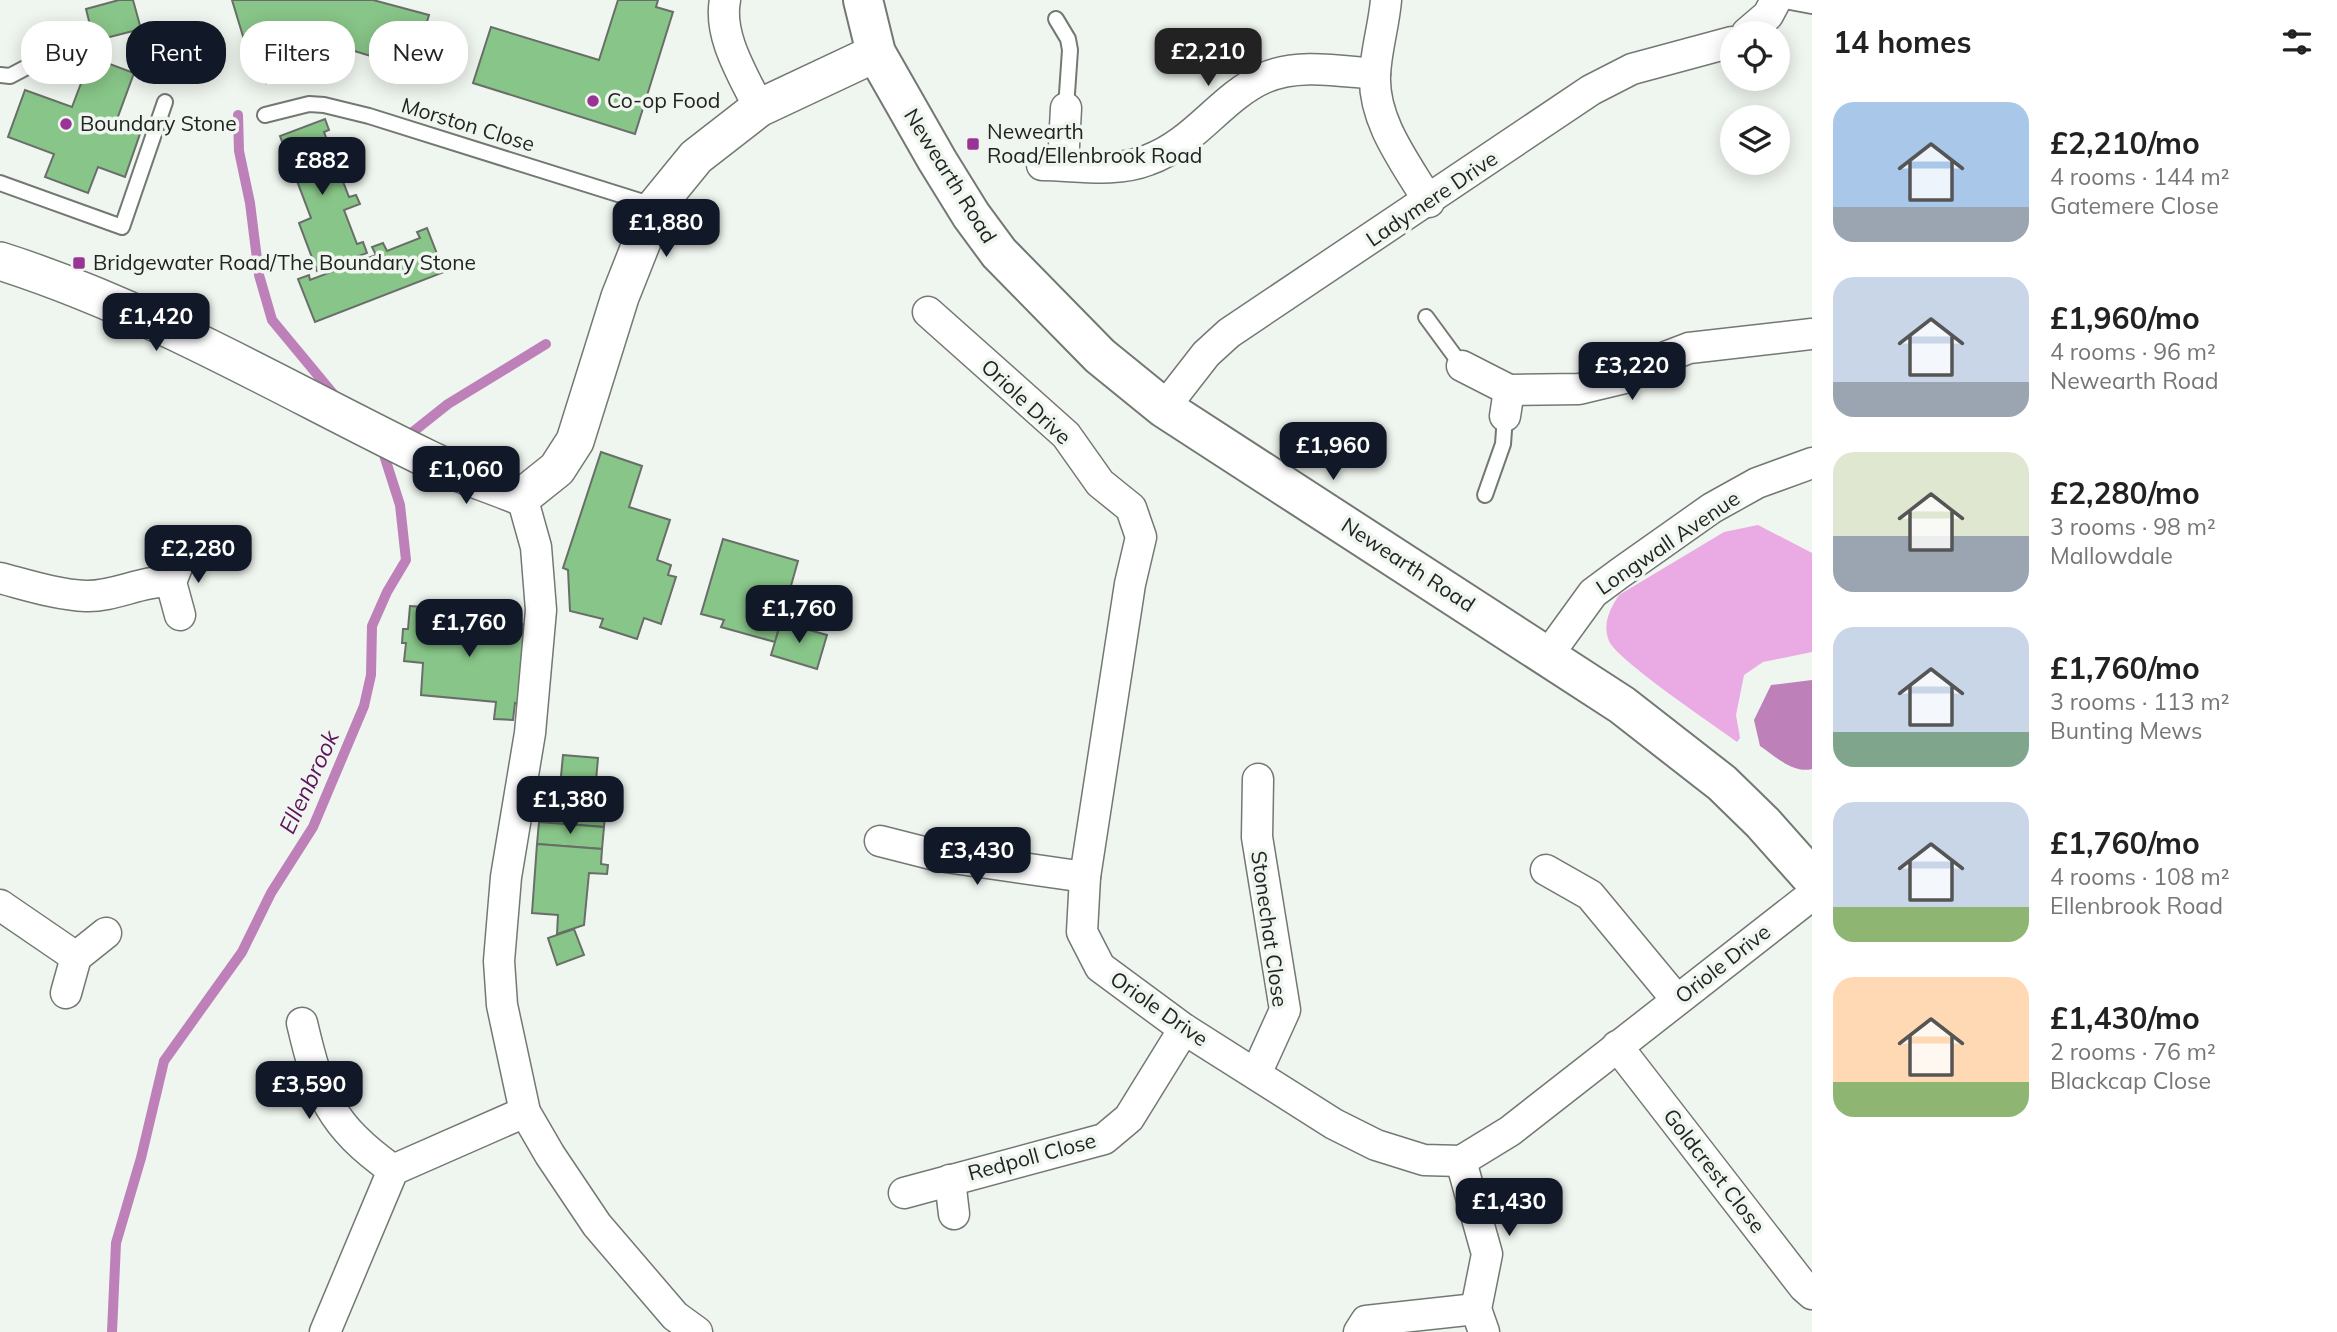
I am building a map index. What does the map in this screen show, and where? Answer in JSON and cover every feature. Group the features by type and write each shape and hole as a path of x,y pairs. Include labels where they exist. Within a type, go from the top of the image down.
{"main road":[{"name":"Newearth Road","path":"863,0 876,53 971,215 999,253 1100,356 1164,408 1622,705 1722,783 1763,823 1812,878"}],"street":[{"path":"725,0 725,27 735,57 759,108"},
{"path":"1386,0 1375,74 1376,95 1381,117 1393,143 1429,201"},
{"path":"1761,21 1778,0"},
{"name":"Ladymere Drive","path":"1164,408 1206,354 1229,333 1591,90 1632,69 1720,45"},
{"path":"522,497 557,469 575,441 620,297 656,206 696,157 759,108 876,53"},
{"path":"1066,108 1053,165 1122,167 1156,157 1184,141 1249,86 1266,77 1292,70 1321,69 1375,74"},
{"path":"0,261 52,277 143,315 431,461 522,497"},
{"name":"Oriole Drive","path":"928,312 1066,435 1100,483 1131,508 1141,537 1130,584 1085,877 1082,932 1100,967 1184,1029 1334,1124 1376,1145 1423,1160 1461,1161 1510,1130 1812,895"},
{"path":"1462,366 1507,403 1625,377 1689,348 1812,334"},
{"name":"Longwall Avenue","path":"1548,655 1592,593 1712,508 1757,483 1812,463"},
{"path":"522,497 536,547 541,610 539,651 530,733 506,877 499,961 502,1004 524,1112 597,1225 675,1316 697,1332"},
{"path":"180,615 172,582 183,552"},
{"path":"0,579 86,596 155,581 172,582"},
{"name":"Stonechat Close","path":"1256,1074 1285,1010 1257,837 1258,779"},
{"path":"880,841 939,856 1085,877"},
{"path":"1546,870 1590,895 1677,1000"},
{"path":"0,905 76,957"},
{"path":"66,993 76,957 106,933"},
{"path":"302,1023 315,1075 341,1124 365,1150 393,1170"},
{"name":"Redpoll Close","path":"904,1193 1104,1139 1119,1130 1129,1118 1184,1029"},
{"name":"Goldcrest Close","path":"1617,1046 1812,1294"},
{"path":"283,1087 315,1075"},
{"path":"325,1332 393,1170 524,1112"},
{"path":"1359,1332 1366,1321 1480,1320 1488,1254 1461,1161"},
{"name":"Redpoll Close","path":"950,1180 954,1214"}],"lane":[{"path":"1778,0 1812,6"},
{"path":"1056,19 1068,39 1070,50 1066,108"},
{"path":"0,75 10,76 21,70"},
{"path":"0,183 122,227 165,102"},
{"name":"Morston Close","path":"265,115 309,104 324,104 656,206"},
{"path":"1426,317 1462,366"},
{"path":"1485,495 1503,444 1507,403"}],"shaded area":[{"path":"1758,525 1812,553 1812,652 1763,662 1744,675 1736,715 1740,738 1737,742 1630,663 1609,641 1606,629 1610,611 1619,595 1724,532"},
{"path":"1812,680 1812,769 1805,770 1784,763 1760,746 1754,720 1771,685"}],"building":[{"path":"119,0 133,0 139,21 126,21 126,33 112,36 112,21 89,21 86,9"},
{"path":"232,0 373,0 429,15 427,21 369,21 369,55 355,51 355,21 240,21 240,26"},
{"path":"618,0 658,0 656,7 673,12 635,134 473,83 491,27 599,60"},
{"name":"Boundary Stone","path":"112,65 126,70 126,84 130,84 116,122 142,128 125,177 98,167 88,193 45,177 54,154 8,137 25,90 72,107 81,84 112,84"},
{"path":"325,119 329,130 324,132 349,197 356,195 360,204 344,210 357,244 363,242 367,253 317,271 299,223 311,218 280,136"},
{"path":"427,228 444,272 315,322 298,279 309,275 310,280 376,255 372,247 383,243 387,251 420,238 417,232"},
{"path":"601,452 642,466 629,507 670,520 657,560 671,565 668,575 676,577 661,624 644,618 637,639 600,627 603,619 570,611 568,570 563,568"},
{"path":"723,539 798,561 775,642 721,627 724,620 701,614"},
{"path":"410,606 424,607 424,615 529,625 521,704 515,703 513,720 494,719 496,702 421,695 423,663 404,661 406,643 402,643 403,629 408,629"},
{"path":"781,622 827,635 817,669 771,655"},
{"path":"563,755 598,758 593,815 605,815 604,827 539,822 539,798 542,798 543,785 560,787"},
{"path":"539,822 604,827 602,849 537,844"},
{"path":"537,844 602,849 601,864 608,865 607,874 589,873 584,925 557,934 558,915 532,913"},
{"path":"574,929 584,955 557,965 548,938"}],"waterway":[{"path":"238,115 239,151 250,203 259,275 272,320 335,396"},
{"name":"Ellenbrook","path":"404,439 448,404 546,344"},
{"name":"Ellenbrook","path":"112,1332 116,1243 141,1158 164,1061 242,952 271,893 313,827 364,706 371,675 372,626 387,592 406,560 400,505 384,455 390,450"}],"place":[{"name":"Co-op Food","path":"593,101"},
{"name":"Boundary Stone","path":"66,124"},
{"name":"Newearth Road/Ellenbrook Road","path":"973,144"},
{"name":"Bridgewater Road/The Boundary Stone","path":"79,263"}]}
